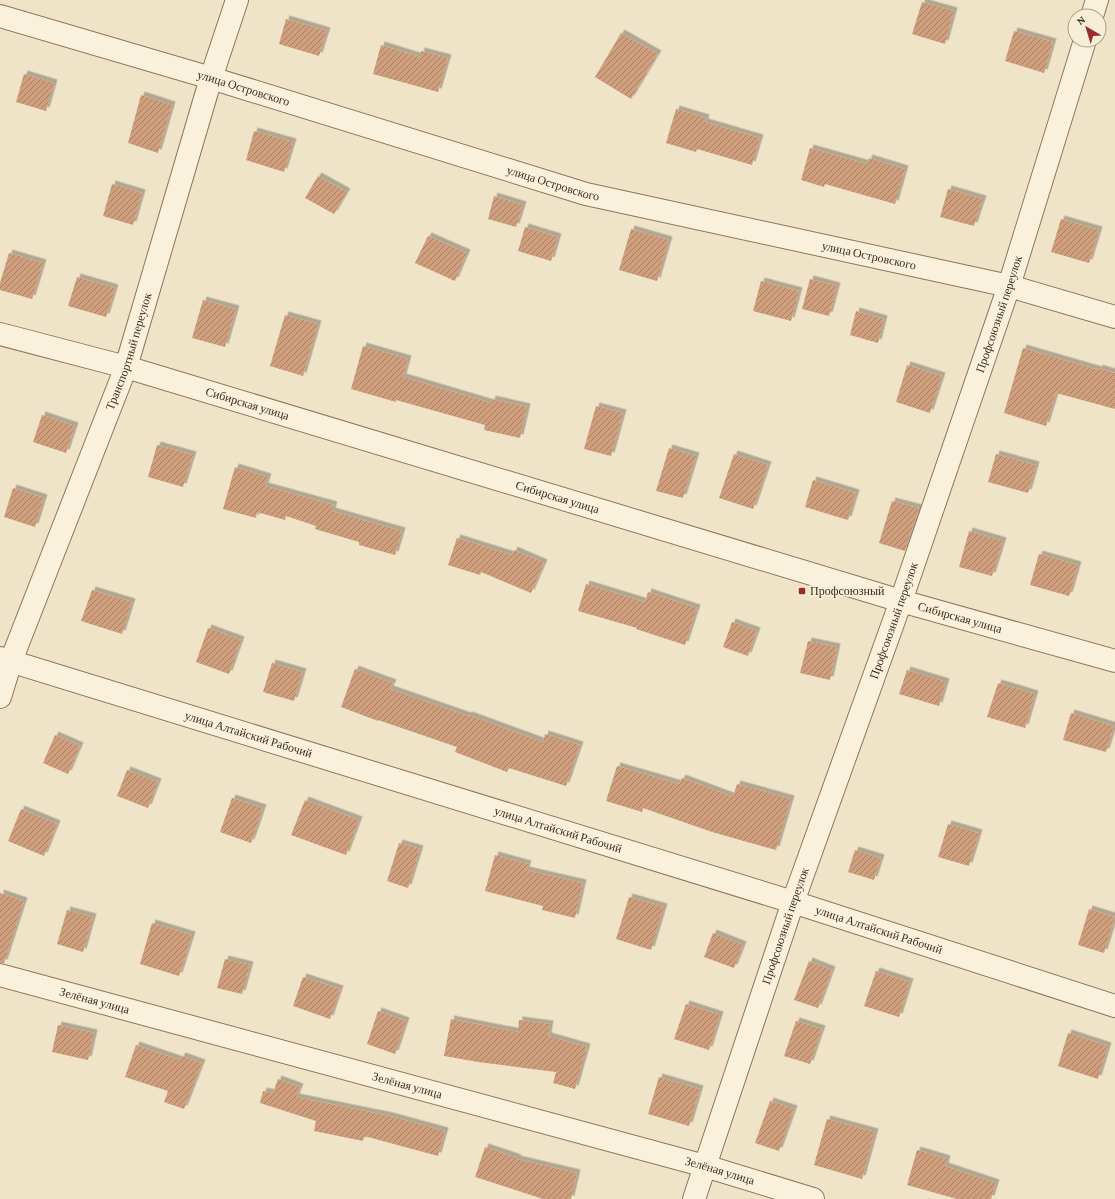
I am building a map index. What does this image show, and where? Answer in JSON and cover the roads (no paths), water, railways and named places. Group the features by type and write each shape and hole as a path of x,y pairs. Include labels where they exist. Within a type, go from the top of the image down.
{"street":[{"name":"Транспортный переулок","path":"0,697 6,659 126,367 211,78 237,0"},
{"name":"улица Островского","path":"0,16 211,78 586,194 1009,286 1115,317"},
{"name":"Профсоюзный переулок","path":"694,1199 792,902 901,601 1009,286 1083,48"},
{"name":"Сибирская улица","path":"0,334 126,367 901,601 1115,661"},
{"name":"улица Алтайский Рабочий","path":"6,659 792,902 1115,1006"},
{"name":"Зелёная улица","path":"0,975 705,1166 813,1199"}],"place":[{"name":"Профсоюзный","path":"802,591"}]}
